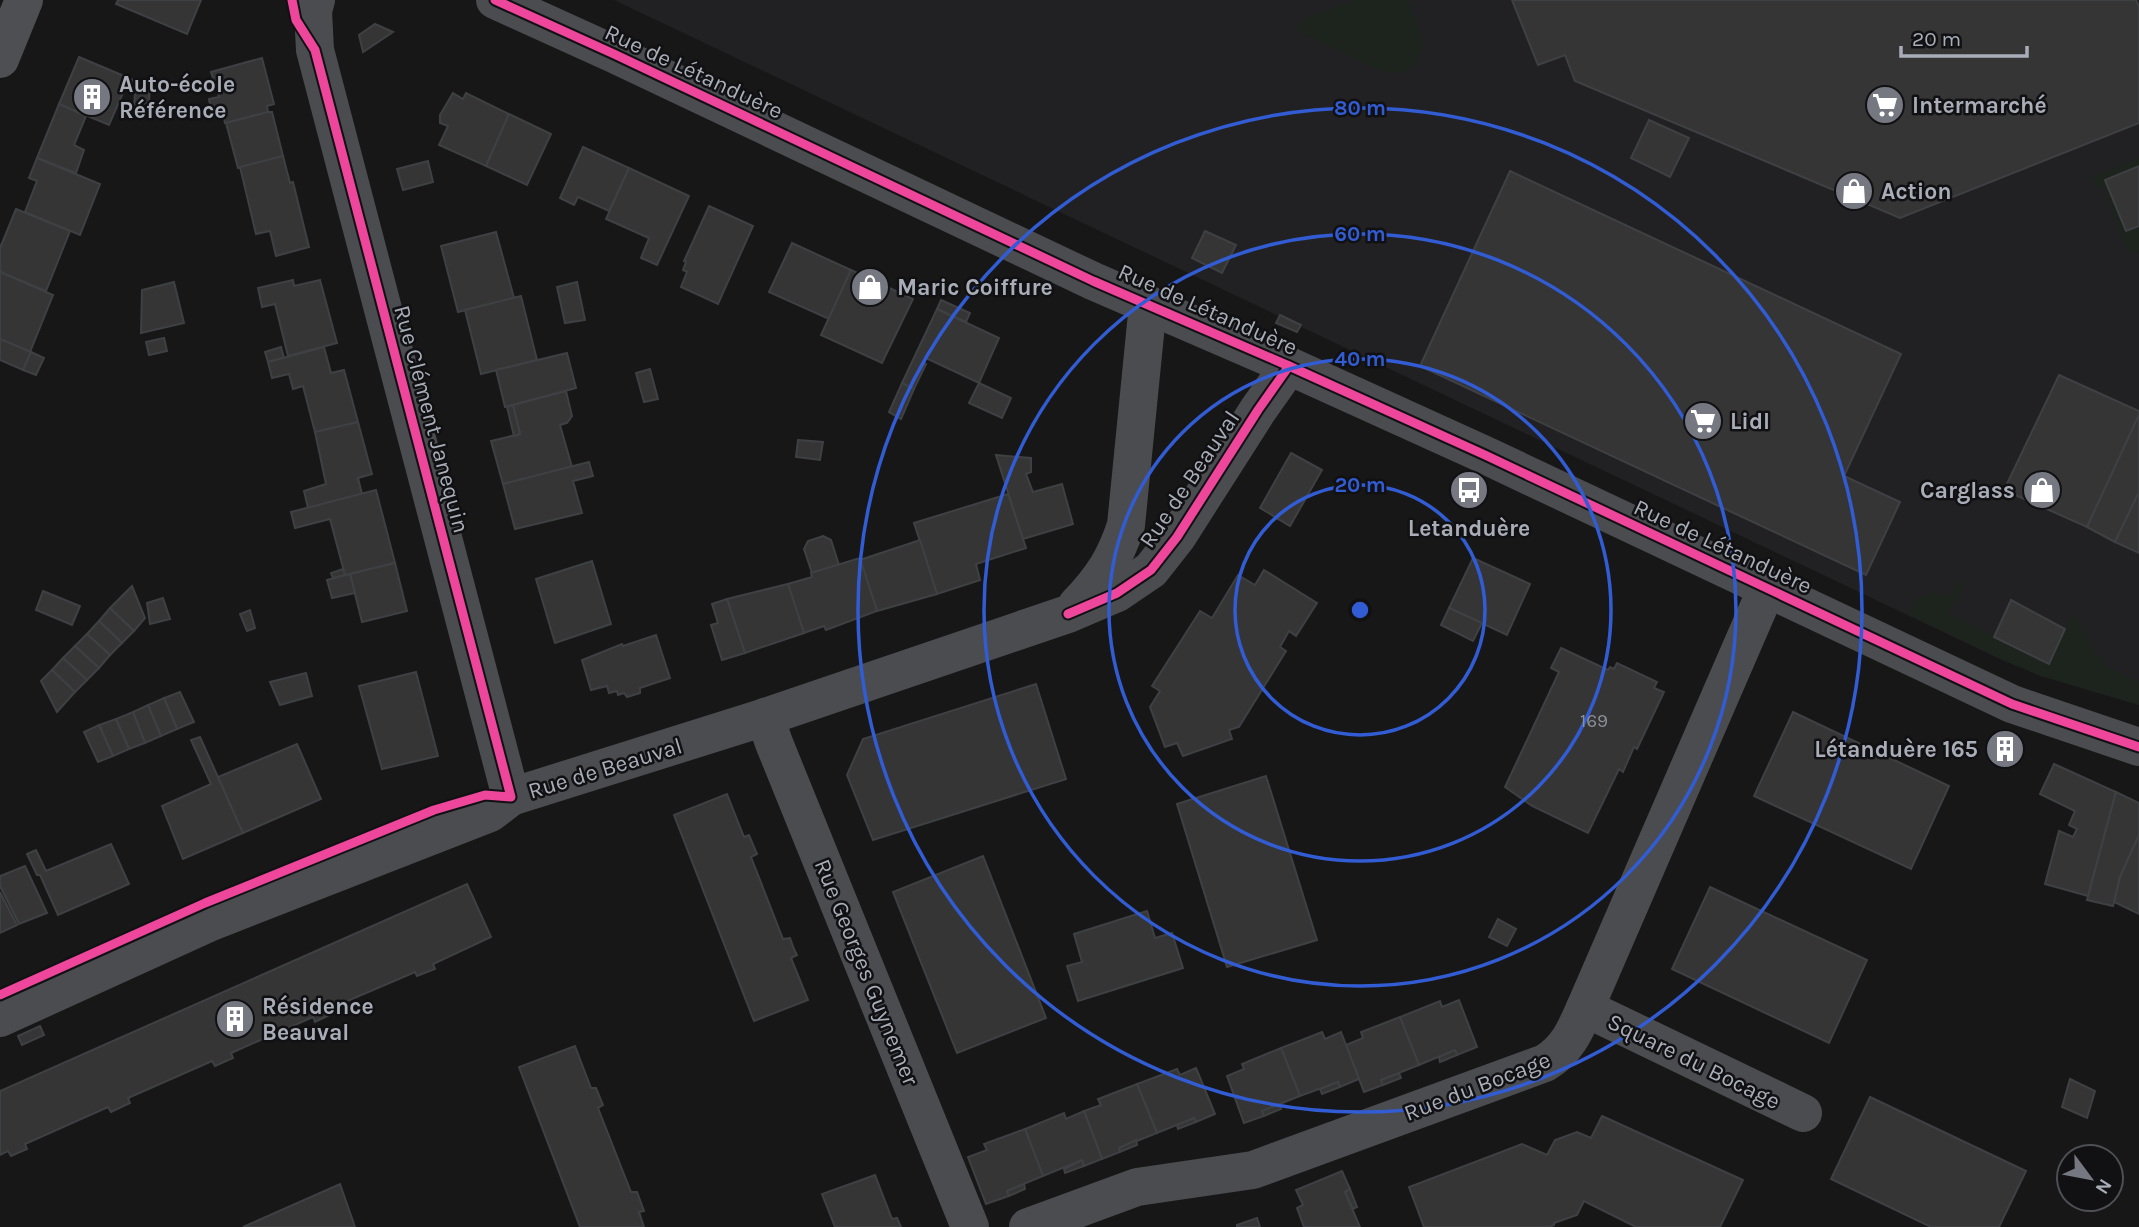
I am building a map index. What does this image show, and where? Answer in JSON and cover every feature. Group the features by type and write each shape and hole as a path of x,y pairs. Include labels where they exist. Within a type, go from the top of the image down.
{"main road":[{"path":"0,59 24,0"}],"street":[{"name":"Rue Clément Janequin","path":"316,0 313,11 315,50 511,797"},
{"name":"Rue de Létanduère","path":"495,0 1147,304 1485,455 2012,704 2139,747"},
{"name":"Rue de Beauval","path":"1068,614 1105,574 1117,554 1126,525 1147,304"},
{"name":"Rue de Beauval","path":"0,1018 211,922 490,813 511,797 765,717 1068,614 1117,593 1151,570 1177,537 1289,366"},
{"name":"Rue du Bocage","path":"1028,1227 1137,1186 1253,1170 1558,1056 1565,1048 1585,1008 1767,588"},
{"name":"Rue Georges Guynemer","path":"765,717 970,1227"},
{"name":"Square du Bocage","path":"1585,1008 1803,1113"}],"shaded area":[{"path":"614,0 2139,0 2139,705 2041,676 2000,659"},
{"path":"1354,0 1408,0 1424,41 1419,60 1405,72 1387,73 1296,30 1300,21"},
{"path":"2139,158 2139,251 2131,253 2127,250 2103,187 2097,188 2092,177"},
{"path":"1959,581 1963,581 1964,585 1949,614 2049,664 2071,616 2074,615 2103,664 2139,682 2139,705 2041,676 1908,614 1916,598 1932,593 1950,596"}],"building":[{"path":"118,0 201,0 187,34 116,4"},
{"name":"Intermarché","path":"1512,0 2136,0 2139,7 2139,123 1900,218 1575,81 1565,55 1538,65"},
{"path":"375,24 393,32 363,52 359,35"},
{"name":"Auto-école Référence","path":"79,57 150,87 148,116 134,111 135,90 126,86 109,125 59,104"},
{"path":"262,58 274,104 267,106 268,112 225,123 222,108 211,110 209,99 219,97 211,72"},
{"path":"453,93 463,99 466,93 509,114 486,166 439,145 448,126 440,123 440,115"},
{"path":"59,104 86,116 74,145 84,150 76,173 37,158"},
{"path":"272,112 283,156 238,168 226,123"},
{"path":"509,114 551,134 527,185 486,166"},
{"path":"1649,120 1689,138 1670,177 1631,158"},
{"path":"583,147 629,168 609,211 578,197 574,205 560,198"},
{"path":"283,156 290,183 293,182 309,247 276,256 270,231 256,234 240,167"},
{"path":"37,158 100,184 80,235 25,212 37,181 29,178"},
{"path":"428,161 433,182 403,190 397,169"},
{"path":"2139,166 2139,226 2126,231 2105,180"},
{"path":"629,168 689,196 657,265 641,258 649,238 606,219"},
{"name":"Lidl","path":"1510,171 1901,354 1844,476 1900,502 1866,575 1420,366"},
{"path":"709,206 753,226 718,304 681,287 687,272 683,270 684,261"},
{"path":"16,209 70,231 46,291 0,272 0,248"},
{"path":"1205,231 1236,245 1222,273 1192,258"},
{"path":"496,232 514,298 458,312 441,246"},
{"path":"792,243 851,270 829,319 769,292"},
{"path":"851,270 913,299 882,363 821,335"},
{"path":"0,272 53,295 30,352 0,339"},
{"path":"293,280 294,286 320,280 337,343 288,356 275,304 262,307 258,288"},
{"path":"174,282 184,323 141,333 142,290"},
{"path":"577,282 585,320 565,323 557,287"},
{"path":"521,296 537,360 481,374 465,310"},
{"path":"941,300 970,313 966,322 937,309"},
{"path":"937,309 999,338 979,383 926,358 923,363 926,364 914,389 902,383"},
{"path":"1280,315 1301,325 1297,332 1276,323"},
{"path":"164,338 167,351 149,355 146,342"},
{"path":"0,339 31,352 23,370 0,360"},
{"path":"281,347 284,358 268,362 265,352"},
{"path":"324,347 331,373 344,370 358,422 315,432 303,386 293,389 289,374 272,378 268,362"},
{"path":"31,352 44,358 36,375 23,370"},
{"path":"567,353 576,388 505,407 496,370"},
{"path":"650,369 658,399 644,402 636,373"},
{"path":"2059,375 2139,411 2087,527 2004,490"},
{"path":"902,383 914,389 901,419 889,412"},
{"path":"979,383 1011,398 1002,418 969,403"},
{"path":"566,391 572,416 567,423 560,425 572,467 503,484 491,441 520,434 513,405"},
{"path":"513,405 520,434 514,436 507,407"},
{"path":"2139,415 2139,492 2115,542 2087,527"},
{"path":"358,422 372,474 358,478 362,494 308,508 304,491 326,484 315,432"},
{"path":"798,440 823,442 820,460 796,457"},
{"path":"1291,453 1322,470 1290,526 1260,508"},
{"path":"996,455 1031,458 1031,472 1026,474 1033,492 1062,484 1073,524 1023,539"},
{"path":"589,462 593,476 573,481 582,513 515,529 503,484"},
{"path":"1461,481 1482,490 1478,498 1457,489"},
{"path":"376,490 395,563 345,575 330,519 295,528 291,512"},
{"path":"2139,492 2139,553 2115,542"},
{"path":"1008,494 1026,548 976,564 980,580 937,594 914,523"},
{"path":"823,536 831,540 839,565 812,573 804,549 808,541"},
{"path":"920,540 937,594 877,611 860,560"},
{"path":"860,558 877,611 826,630 824,626 804,633 788,584 812,577 811,573"},
{"path":"1473,558 1530,584 1507,635 1449,608"},
{"path":"592,561 611,624 555,643 536,579"},
{"path":"395,563 407,611 362,622 350,574"},
{"path":"343,569 345,575 333,578 331,573"},
{"path":"1264,570 1317,603 1296,636 1289,631 1280,647 1286,651 1239,727 1229,730 1232,739 1183,756 1177,743 1165,747 1150,707 1160,691 1152,686 1200,611 1212,618 1238,575 1255,585"},
{"path":"350,574 355,593 332,598 327,580"},
{"path":"788,584 804,633 745,653 727,599"},
{"path":"132,586 145,618 134,631 110,608"},
{"path":"43,591 80,606 72,625 36,610"},
{"path":"163,598 170,619 150,624 147,603"},
{"path":"727,599 745,653 722,660 711,625 718,623 712,604"},
{"path":"2011,600 2065,629 2049,664 1994,637"},
{"path":"110,608 134,631 122,643 99,621"},
{"path":"1449,608 1482,623 1473,641 1441,625"},
{"path":"250,610 255,628 247,631 240,614"},
{"path":"99,621 122,643 110,655 87,634"},
{"path":"87,634 110,655 99,668 75,646"},
{"path":"656,635 670,678 640,688 640,693 627,697 624,693 618,695 617,691 609,693 607,686 591,690 582,660 622,644 623,646"},
{"path":"75,646 99,668 87,680 63,658"},
{"path":"1561,648 1608,670 1610,667 1614,669 1617,663 1657,682 1654,688 1664,692 1637,749 1634,747 1623,772 1619,769 1588,833 1532,806 1505,787 1559,672 1551,668"},
{"path":"63,658 87,680 75,692 52,670"},
{"path":"52,670 75,692 57,712 41,681"},
{"path":"416,672 438,756 382,769 359,686"},
{"path":"306,673 312,696 280,705 270,682"},
{"path":"1036,684 1066,779 873,840 847,775 863,739"},
{"path":"180,692 194,722 177,729 164,698"},
{"path":"164,698 177,729 161,736 148,705"},
{"path":"148,705 161,736 145,743 133,712"},
{"path":"133,712 145,743 129,749 116,719"},
{"path":"1793,712 1949,786 1911,869 1754,796"},
{"path":"116,719 129,749 113,756 99,725"},
{"path":"99,725 113,756 98,762 84,732"},
{"path":"200,737 243,833 183,859 162,806 211,784 191,740"},
{"name":"Létanduère 165","path":"2001,739 2015,746 2009,759 1994,751"},
{"path":"297,744 321,799 243,833 218,777"},
{"path":"2054,764 2116,792 2088,896 2045,884 2059,831 2073,837 2077,829 2069,825 2075,811 2040,794"},
{"path":"1266,776 1317,940 1227,967 1177,804"},
{"path":"2116,792 2139,803 2139,835 2120,877 2113,906 2087,900"},
{"path":"727,794 744,837 749,835 757,854 751,857 783,939 790,938 797,955 791,958 808,1000 754,1021 674,815"},
{"path":"2139,835 2139,914 2114,902 2120,877"},
{"path":"111,844 129,884 58,915 27,854 36,850 46,871"},
{"path":"983,856 1046,1018 957,1053 893,892"},
{"path":"25,866 47,913 19,924 0,886 0,876"},
{"name":"Résidence Beauval","path":"467,884 491,937 433,964 435,969 417,976 415,972 331,1008 334,1013 315,1022 313,1017 231,1053 233,1058 215,1066 212,1061 128,1098 130,1103 111,1112 108,1107 25,1144 27,1149 11,1156 8,1151 0,1155 0,1091"},
{"path":"1710,887 1867,960 1829,1043 1672,969"},
{"path":"0,892 17,925 0,933"},
{"path":"1147,911 1155,938 1172,933 1183,968 1078,1001 1067,966 1082,962 1074,934"},
{"path":"1498,919 1516,929 1507,946 1489,937"},
{"path":"1459,1000 1477,1047 1457,1055 1455,1050 1419,1065 1400,1017 1440,1001 1442,1007"},
{"path":"1400,1017 1419,1065 1381,1080 1383,1085 1364,1092 1346,1045 1363,1038 1361,1032"},
{"path":"40,1026 44,1035 22,1045 18,1036"},
{"path":"1322,1032 1325,1039 1341,1032 1359,1079 1340,1087 1338,1082 1300,1096 1281,1048"},
{"path":"575,1046 591,1088 596,1088 603,1105 598,1108 631,1192 637,1192 644,1211 639,1212 644,1227 580,1227 519,1067"},
{"path":"1281,1048 1300,1096 1262,1111 1264,1116 1244,1123 1227,1076 1244,1069 1242,1064"},
{"path":"1455,1050 1457,1055 1440,1062 1439,1057"},
{"path":"1196,1068 1215,1114 1196,1122 1194,1118 1157,1133 1137,1084 1177,1069 1180,1075"},
{"path":"1399,1073 1401,1078 1383,1085 1381,1080"},
{"path":"2070,1079 2095,1091 2087,1118 2062,1107"},
{"path":"1338,1082 1340,1087 1322,1094 1320,1089"},
{"path":"1137,1084 1157,1133 1119,1148 1120,1152 1102,1159 1084,1111 1101,1105 1098,1099"},
{"path":"1870,1097 2026,1171 1999,1227 1931,1227 1831,1179"},
{"path":"1280,1104 1281,1109 1264,1116 1262,1111"},
{"path":"1084,1111 1102,1159 1084,1166 1082,1160 1043,1176 1025,1129 1064,1113 1066,1119"},
{"path":"1602,1116 1743,1180 1720,1227 1636,1227 1584,1201 1577,1215 1550,1227 1424,1227 1409,1187 1522,1144 1547,1155 1555,1140 1577,1132 1591,1138"},
{"path":"1194,1118 1196,1122 1178,1129 1177,1125"},
{"path":"1025,1129 1043,1176 1007,1191 1009,1196 986,1204 968,1157 987,1150 984,1144"},
{"path":"1136,1140 1137,1145 1120,1152 1119,1148"},
{"path":"1082,1160 1084,1166 1065,1173 1064,1169"},
{"path":"1342,1171 1350,1189 1345,1192 1360,1227 1304,1227 1297,1208 1303,1205 1296,1190"},
{"path":"875,1175 892,1219 897,1218 901,1227 835,1227 822,1194"},
{"path":"340,1184 355,1227 243,1227"},
{"path":"1024,1184 1025,1189 1009,1196 1007,1191"},
{"path":"1350,1189 1357,1207 1353,1209 1345,1192"},
{"path":"1257,1218 1260,1227 1237,1227 1237,1225"}],"cycle path":[{"path":"0,995 205,903 434,810 485,795 511,797 315,50 296,20 292,0"},
{"path":"495,0 1093,281 1485,455 2012,704 2139,747"},
{"path":"1068,614 1117,593 1151,570 1177,537 1289,366"}],"place":[{"name":"Auto-école Référence","path":"92,97"},
{"name":"Intermarché","path":"1885,105"},
{"name":"Action","path":"1854,191"},
{"name":"Maric Coiffure","path":"870,287"},
{"name":"Lidl","path":"1703,421"},
{"name":"Letanduère","path":"1469,490"},
{"name":"Carglass","path":"2042,490"},
{"name":"Létanduère 165","path":"2005,749"},
{"name":"Résidence Beauval","path":"235,1019"}]}
